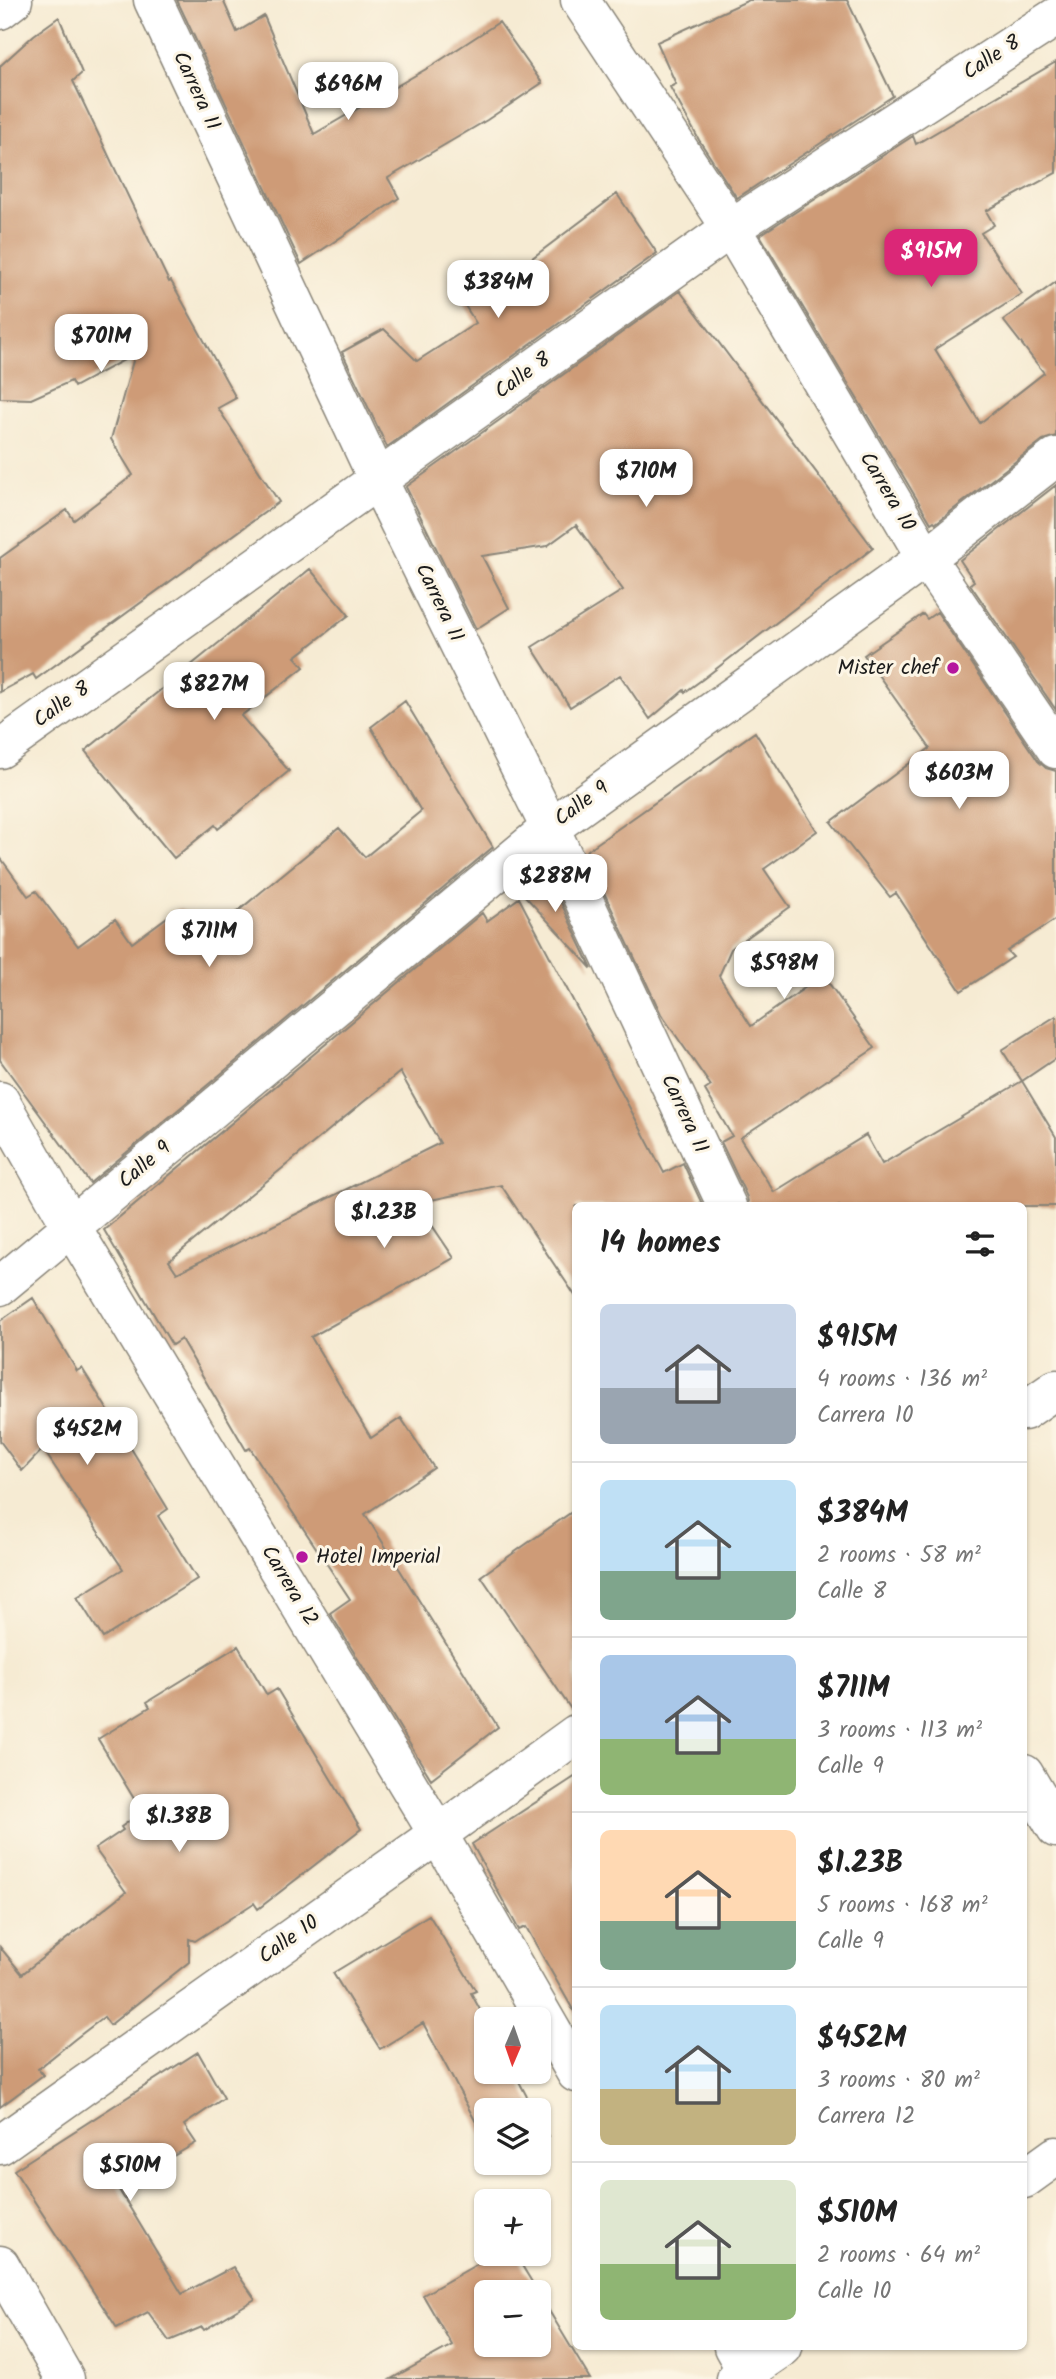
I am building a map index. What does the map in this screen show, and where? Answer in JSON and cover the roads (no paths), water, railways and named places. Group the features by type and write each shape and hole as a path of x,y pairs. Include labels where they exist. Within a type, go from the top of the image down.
{"street":[{"path":"0,10 13,0"},
{"name":"Carrera 11","path":"153,0 378,480 550,828 725,1202"},
{"name":"Carrera 10","path":"580,0 730,228 926,558 1056,749"},
{"name":"Calle 8","path":"0,749 730,228 1056,17"},
{"name":"Calle 9","path":"0,1286 550,828 926,558 1056,457"},
{"name":"Carrera 12","path":"0,1101 71,1226 439,1834 572,2066"},
{"path":"1027,1409 1056,1389"},
{"name":"Calle 10","path":"0,2144 572,1737"},
{"path":"1027,1778 1056,1828"},
{"path":"1027,2177 1056,2156"},
{"path":"0,2265 65,2379"},
{"path":"742,2369 777,2350"}],"place":[{"name":"Mister chef","path":"953,668"},
{"name":"Hotel Imperial","path":"302,1557"}]}
